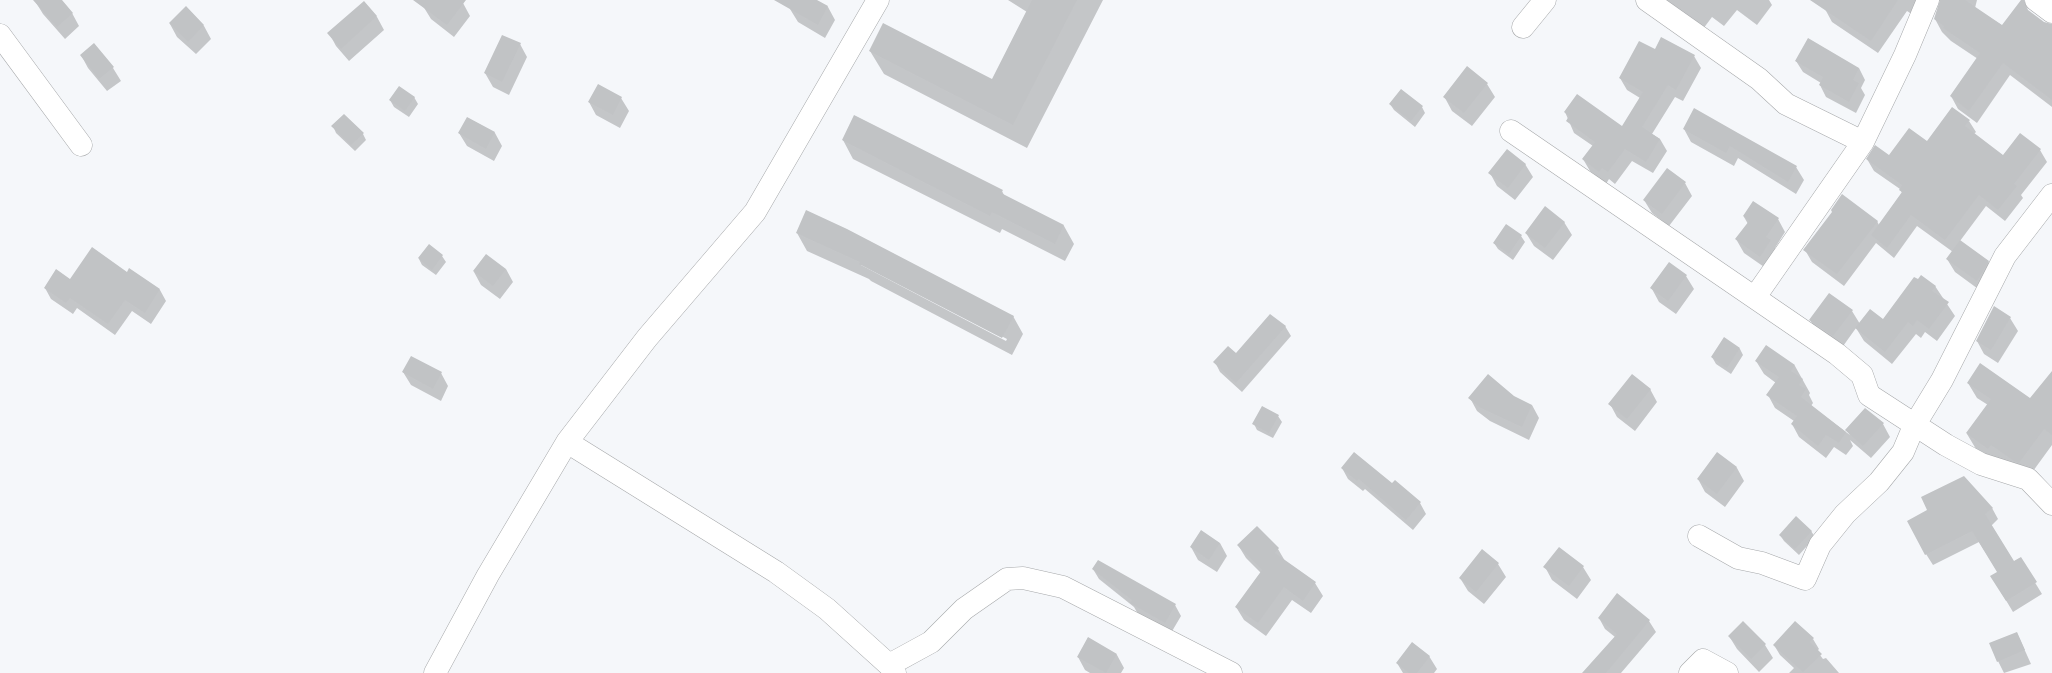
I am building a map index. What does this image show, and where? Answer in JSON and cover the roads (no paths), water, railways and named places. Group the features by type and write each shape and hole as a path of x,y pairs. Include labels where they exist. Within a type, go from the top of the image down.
{"street":[{"path":"435,673 488,575 567,442 647,338 755,212 878,0"},
{"path":"1523,27 1545,0"},
{"path":"1647,0 1759,79 1786,104 1863,142"},
{"path":"1755,297 1863,142 1905,55 1928,0"},
{"path":"2036,0 2052,12"},
{"path":"0,35 81,144"},
{"path":"1511,131 1837,354 1862,375 1869,395 1914,426 1981,464 2028,479 2052,504"},
{"path":"1699,536 1738,558 1762,563 1805,579 1820,545 1845,514 1879,482 1903,452 1914,426 1942,380 2005,256 2052,195"},
{"path":"567,442 776,572 827,609 892,669 931,642 964,609 1007,579 1023,578 1063,587 1231,673"},
{"path":"1690,673 1703,660 1727,673"}]}
